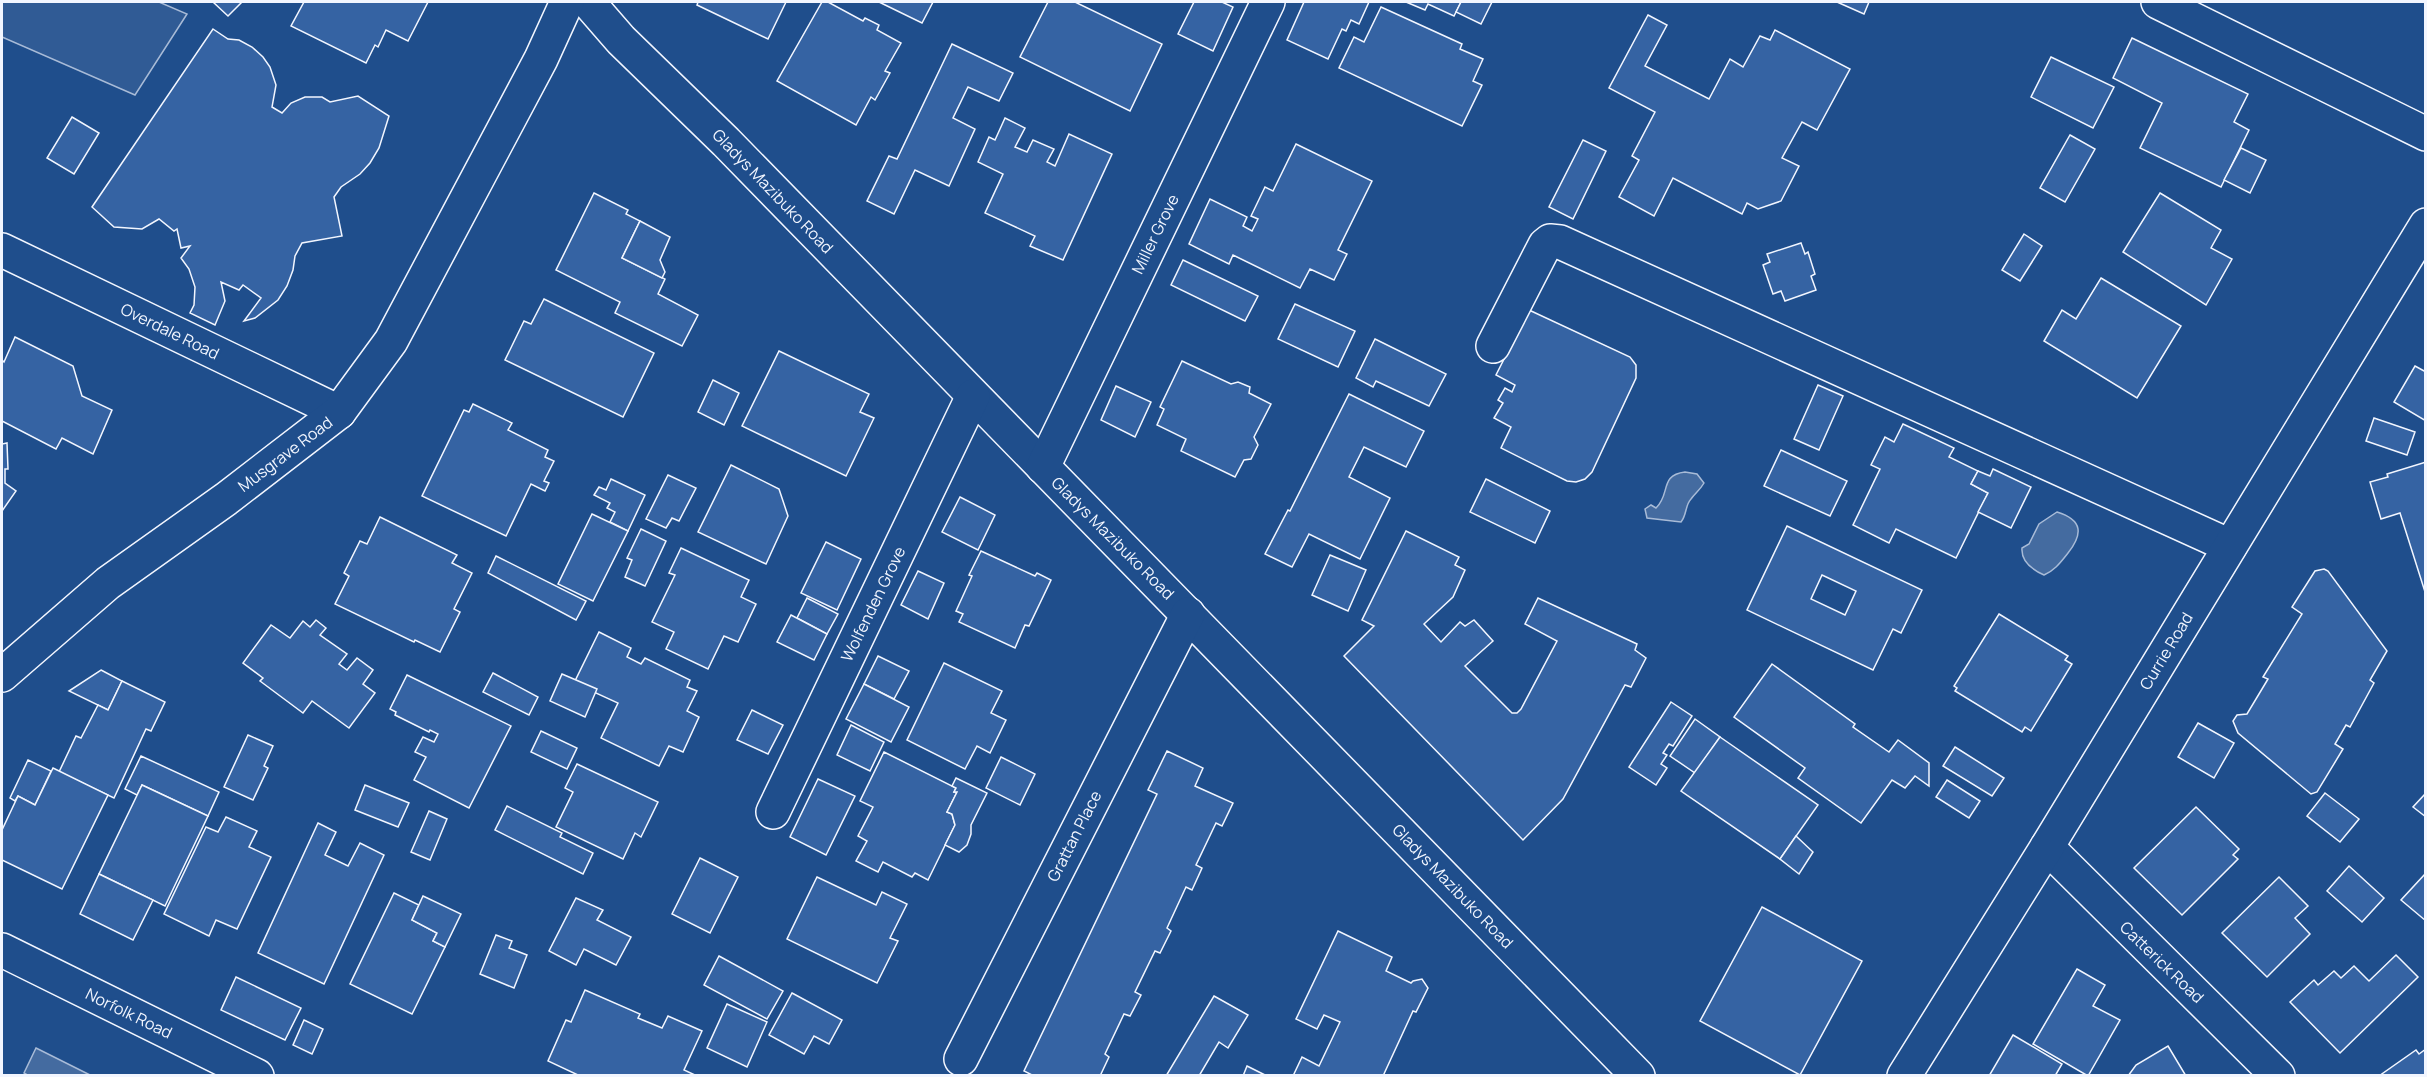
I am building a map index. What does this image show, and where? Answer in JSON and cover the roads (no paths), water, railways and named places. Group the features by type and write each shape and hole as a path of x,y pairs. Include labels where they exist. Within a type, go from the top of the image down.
{"street":[{"name":"Musgrave Road","path":"2,675 108,583 226,499 339,412 391,341 541,59 567,2"},
{"name":"Gladys Mazibuko Road","path":"588,2 621,40 726,142 1638,1076"},
{"name":"Miller Grove","path":"1043,467 1268,2"},
{"path":"2158,2 2426,134"},
{"name":"Currie Road","path":"1904,1076 2047,848 2426,225"},
{"path":"1493,346 1545,245 1550,241 1560,242 2230,546"},
{"name":"Overdale Road","path":"2,250 339,412"},
{"name":"Wolfenden Grove","path":"773,812 973,396"},
{"name":"Grattan Place","path":"961,1059 1188,614"},
{"name":"Catterick Road","path":"2047,848 2278,1076"},
{"name":"Norfolk Road","path":"2,950 257,1076"}]}
